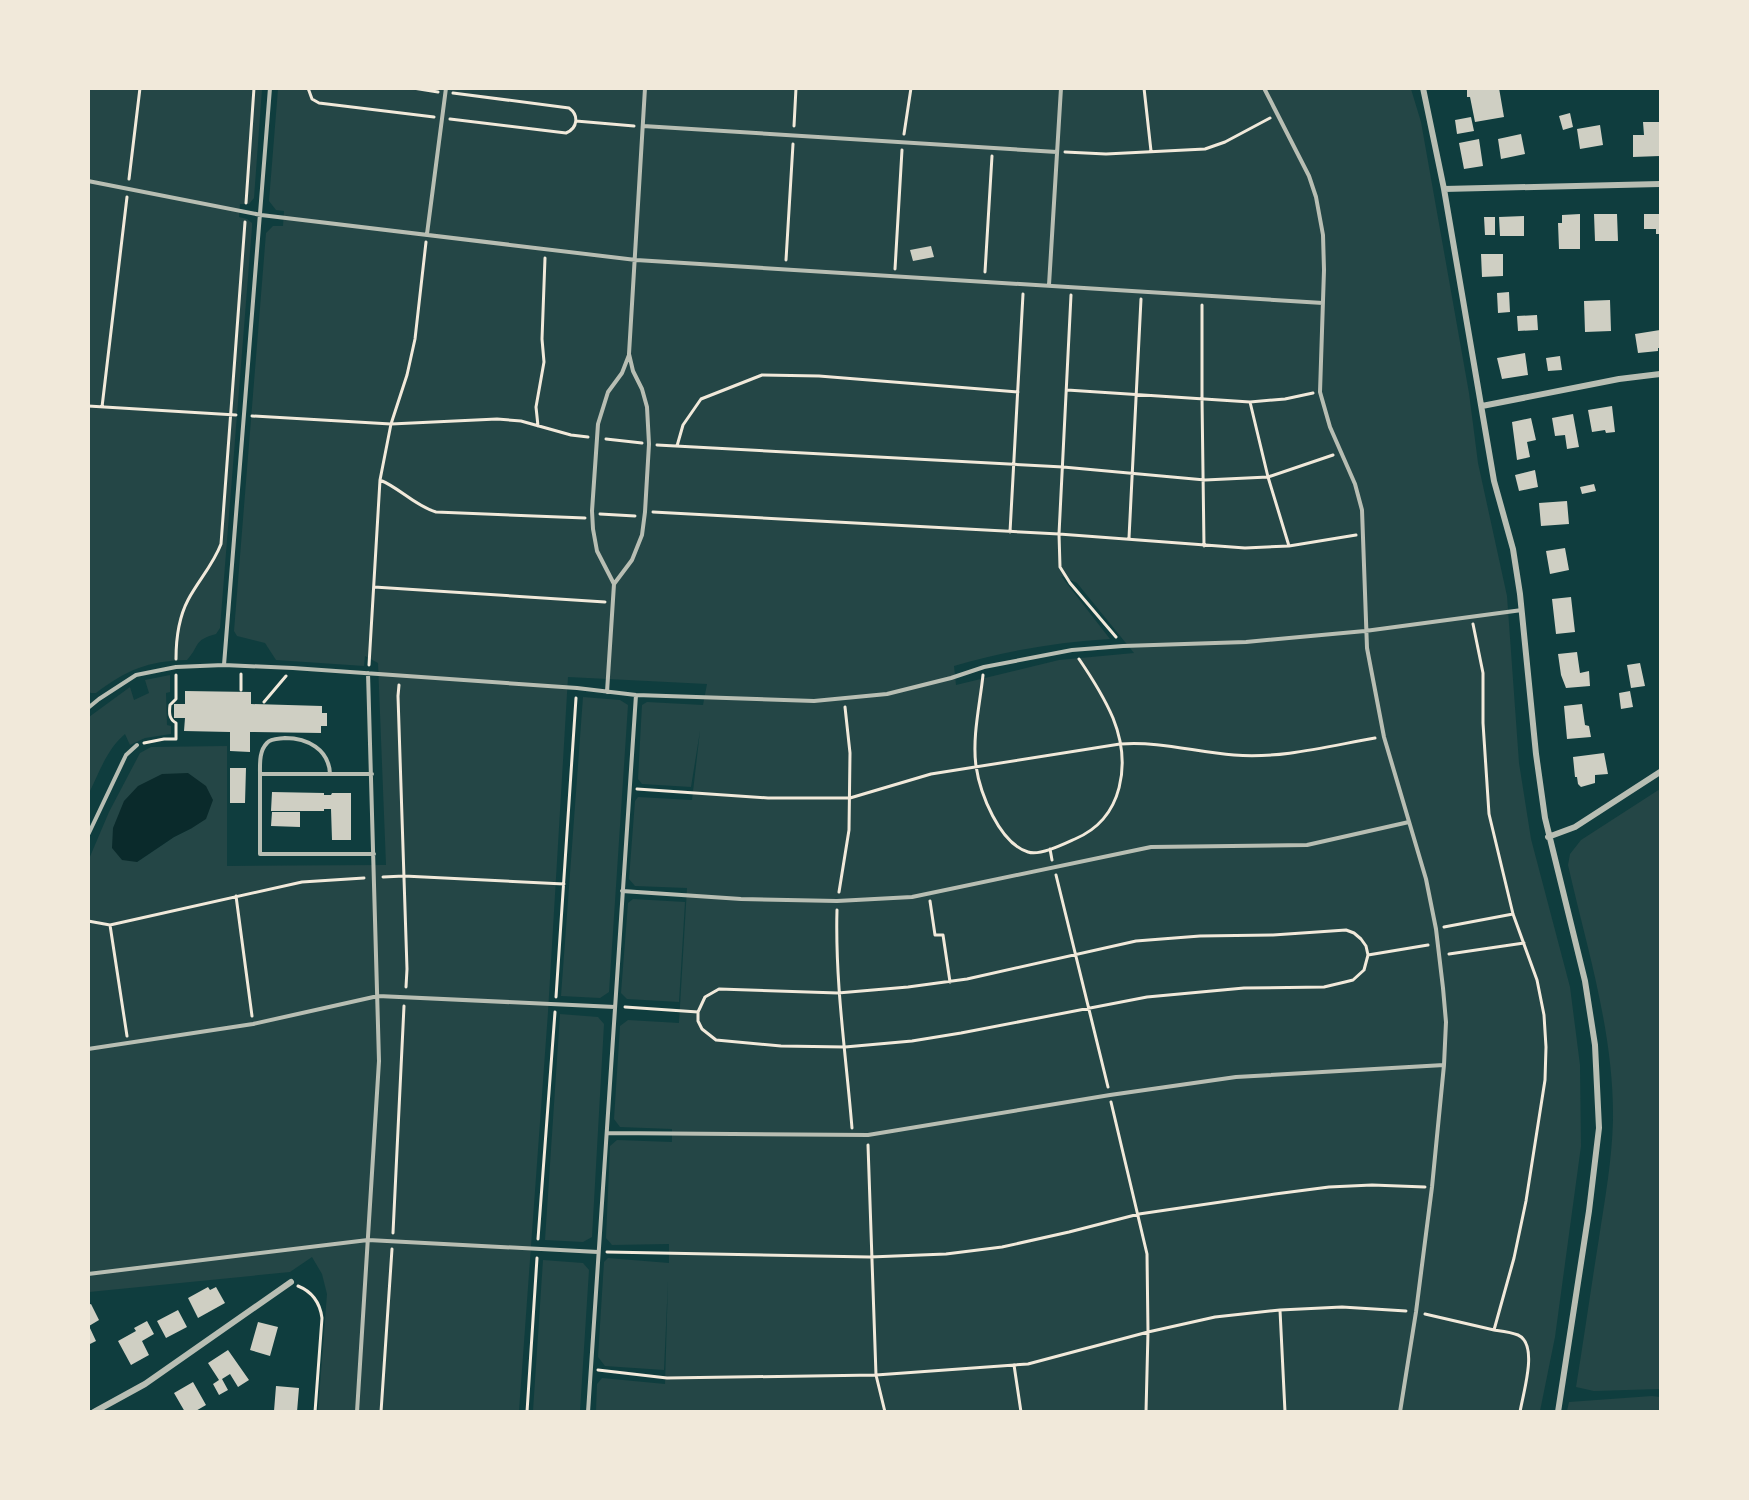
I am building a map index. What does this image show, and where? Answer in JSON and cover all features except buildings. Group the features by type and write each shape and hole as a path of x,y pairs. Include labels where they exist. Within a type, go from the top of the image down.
{"street":[{"path":"1423,88 1444,189 1494,481 1512,549 1523,610 1536,754 1548,837 1585,981 1595,1045 1599,1128 1558,1412"},
{"path":"1444,189 1660,184"},
{"path":"1482,406 1618,379 1660,374"},
{"path":"1548,837 1575,827 1660,772"},
{"path":"94,1412 145,1384 291,1282"}],"lane":[{"path":"224,665 270,88"},
{"path":"614,584 597,551 592,516 598,424 608,392 622,373 629,354 645,88"},
{"path":"1048,285 1061,88"},
{"path":"1264,88 1309,176 1316,196 1323,235 1320,392 1330,427 1355,484 1362,510 1365,631 1384,737 1426,879 1440,956 1446,1022 1444,1065 1432,1187 1400,1412"},
{"path":"427,234 446,91"},
{"path":"643,126 1057,152"},
{"path":"88,181 261,215 636,260 1323,303"},
{"path":"607,692 614,584 632,560 642,535 645,514 649,444 647,407 629,354"},
{"path":"88,708 108,692 136,675 176,667 224,665 401,675 577,688 636,695 814,701 887,694 1038,655 1072,650 1246,642 1365,631 1523,610"},
{"path":"357,1412 379,1061 368,673"},
{"path":"588,1412 636,695"},
{"path":"330,774 330,765 326,756 312,743 296,738 276,739 266,743 260,756 260,854 374,854"},
{"path":"88,834 123,760 137,746"},
{"path":"260,774 372,774"},
{"path":"622,891 741,899 837,901 912,897 1151,846 1307,845 1409,822"},
{"path":"88,1049 253,1024 378,996 615,1007"},
{"path":"607,1133 868,1135 1110,1095 1236,1077 1444,1065"},
{"path":"88,1274 368,1240 599,1252"}],"path":[{"path":"102,407 140,88"},
{"path":"137,746 164,739 176,739 176,723 170,718 169,712 170,705 176,699 176,634 187,601 215,558 220,544 254,88"},
{"path":"308,88 309,96 319,103 566,133 573,129 576,121 575,113 569,108 413,88"},
{"path":"785,270 796,88"},
{"path":"894,276 903,142 911,88"},
{"path":"1144,88 1151,151"},
{"path":"1057,152 1106,154 1205,150 1278,114"},
{"path":"576,121 643,126"},
{"path":"984,281 992,148"},
{"path":"368,673 380,480 391,424 407,375 415,339 427,234"},
{"path":"538,426 536,407 544,363 542,339 545,250"},
{"path":"1010,532 1023,284"},
{"path":"1071,287 1059,534 1060,567 1070,583 1123,646"},
{"path":"1129,539 1141,291"},
{"path":"1202,294 1204,546"},
{"path":"677,446 683,425 701,399 762,375 830,377 1018,392"},
{"path":"1067,390 1250,402 1285,399 1320,392"},
{"path":"1250,402 1268,477 1289,546"},
{"path":"88,406 391,424 497,419 521,421 571,435 649,444 1063,467 1205,480 1268,477 1342,453"},
{"path":"380,480 394,485 426,509 436,512 592,516 645,514 1059,534 1245,548 1289,546 1362,534"},
{"path":"374,587 612,603"},
{"path":"1471,617 1484,674 1483,723 1489,814 1513,914 1537,980 1544,1015 1545,1080 1539,1127 1514,1258 1494,1330"},
{"path":"984,668 975,751 976,768 994,818 1008,840 1029,852 1050,849 1087,834 1107,817 1117,796 1122,773 1120,744 1113,719 1097,686 1072,650"},
{"path":"241,690 242,666"},
{"path":"264,702 293,668"},
{"path":"381,1412 407,969 398,696 401,675"},
{"path":"527,1412 577,688"},
{"path":"844,698 850,753 849,830 837,901 836,947 838,993 852,1136"},
{"path":"630,789 768,798 850,798 931,774 1120,744 1144,742 1235,755 1273,754 1384,737"},
{"path":"1050,849 1147,1254 1146,1412"},
{"path":"88,921 110,925 302,882 404,876 564,884"},
{"path":"929,893 935,935 943,935 950,982"},
{"path":"236,896 253,1024"},
{"path":"1436,929 1513,914"},
{"path":"110,925 128,1044"},
{"path":"1336,930 1354,933 1366,946 1368,955 1367,963 1359,976 1353,980 1324,987 1233,989 1147,997 951,1035 845,1047 781,1046 716,1040 702,1029 698,1021 698,1012 705,997 719,989 838,993 950,982 1076,956 1146,940 1336,930"},
{"path":"1368,955 1438,943"},
{"path":"1440,956 1524,943"},
{"path":"615,1007 698,1012"},
{"path":"868,1135 870,1257 876,1375 885,1412"},
{"path":"599,1252 870,1257 946,1254 1002,1247 1139,1214 1329,1187 1372,1185 1432,1187"},
{"path":"291,1282 306,1289 321,1308 315,1412"},
{"path":"590,1369 667,1377 876,1375 1028,1364 1215,1317 1280,1310 1342,1307 1416,1312 1519,1335 1528,1344 1530,1354 1520,1412"},
{"path":"1280,1310 1285,1412"},
{"path":"1014,1365 1021,1412"}],"shaded area":[{"path":"88,89 262,89 254,198 249,204 240,204 239,217 247,219 252,223 252,227 220,628 216,634 200,641 187,660 160,662 138,668 96,693 88,691"},
{"path":"278,89 1411,89 1421,122 1469,393 1478,463 1507,596 1519,763 1531,839 1570,987 1580,1065 1581,1146 1555,1337 1540,1411 596,1411 597,1384 602,1378 665,1384 668,1281 664,1370 605,1366 598,1357 604,1262 608,1258 669,1263 669,1244 612,1245 606,1238 610,1146 617,1140 672,1142 672,1129 620,1127 614,1119 620,1026 628,1020 679,1023 687,888 635,886 629,879 635,801 638,797 692,800 700,731 691,787 642,784 638,779 642,705 647,702 703,705 707,684 568,677 548,1012 519,1411 318,1411 327,1294 322,1274 312,1257 290,1272 89,1292 89,859 109,812 140,753 151,747 227,746 227,866 386,865 378,663 365,656 364,666 276,660 265,643 237,636 234,631 266,233 273,226 283,226 284,211 276,210 269,201","holes":["1061,576 1077,583 1134,653 1059,660 956,685 954,666 1031,648 1110,639","124,802 192,828 174,837 137,862"]},
{"path":"170,675 170,692 166,693 167,725 171,726 171,734 145,738 130,745 125,734 108,754 89,793 89,717 130,687 134,700 149,693 145,680"},
{"path":"583,697 620,700 628,705 609,992 600,998 561,996"},
{"path":"188,773 206,786 213,800 206,819 137,862 122,860 112,848 113,828 124,801 138,786 162,774"},
{"path":"1660,789 1660,1389 1594,1391 1576,1387 1610,1165 1613,1120 1612,1087 1598,991 1568,865 1570,854 1581,840"},
{"path":"633,899 685,902 679,1002 627,999 621,993 628,903"},
{"path":"560,1014 598,1017 604,1024 592,1237 583,1242 545,1240"},
{"path":"543,1260 583,1263 589,1270 580,1411 533,1411"},
{"path":"1660,1397 1660,1411 1567,1411 1569,1402"}]}
